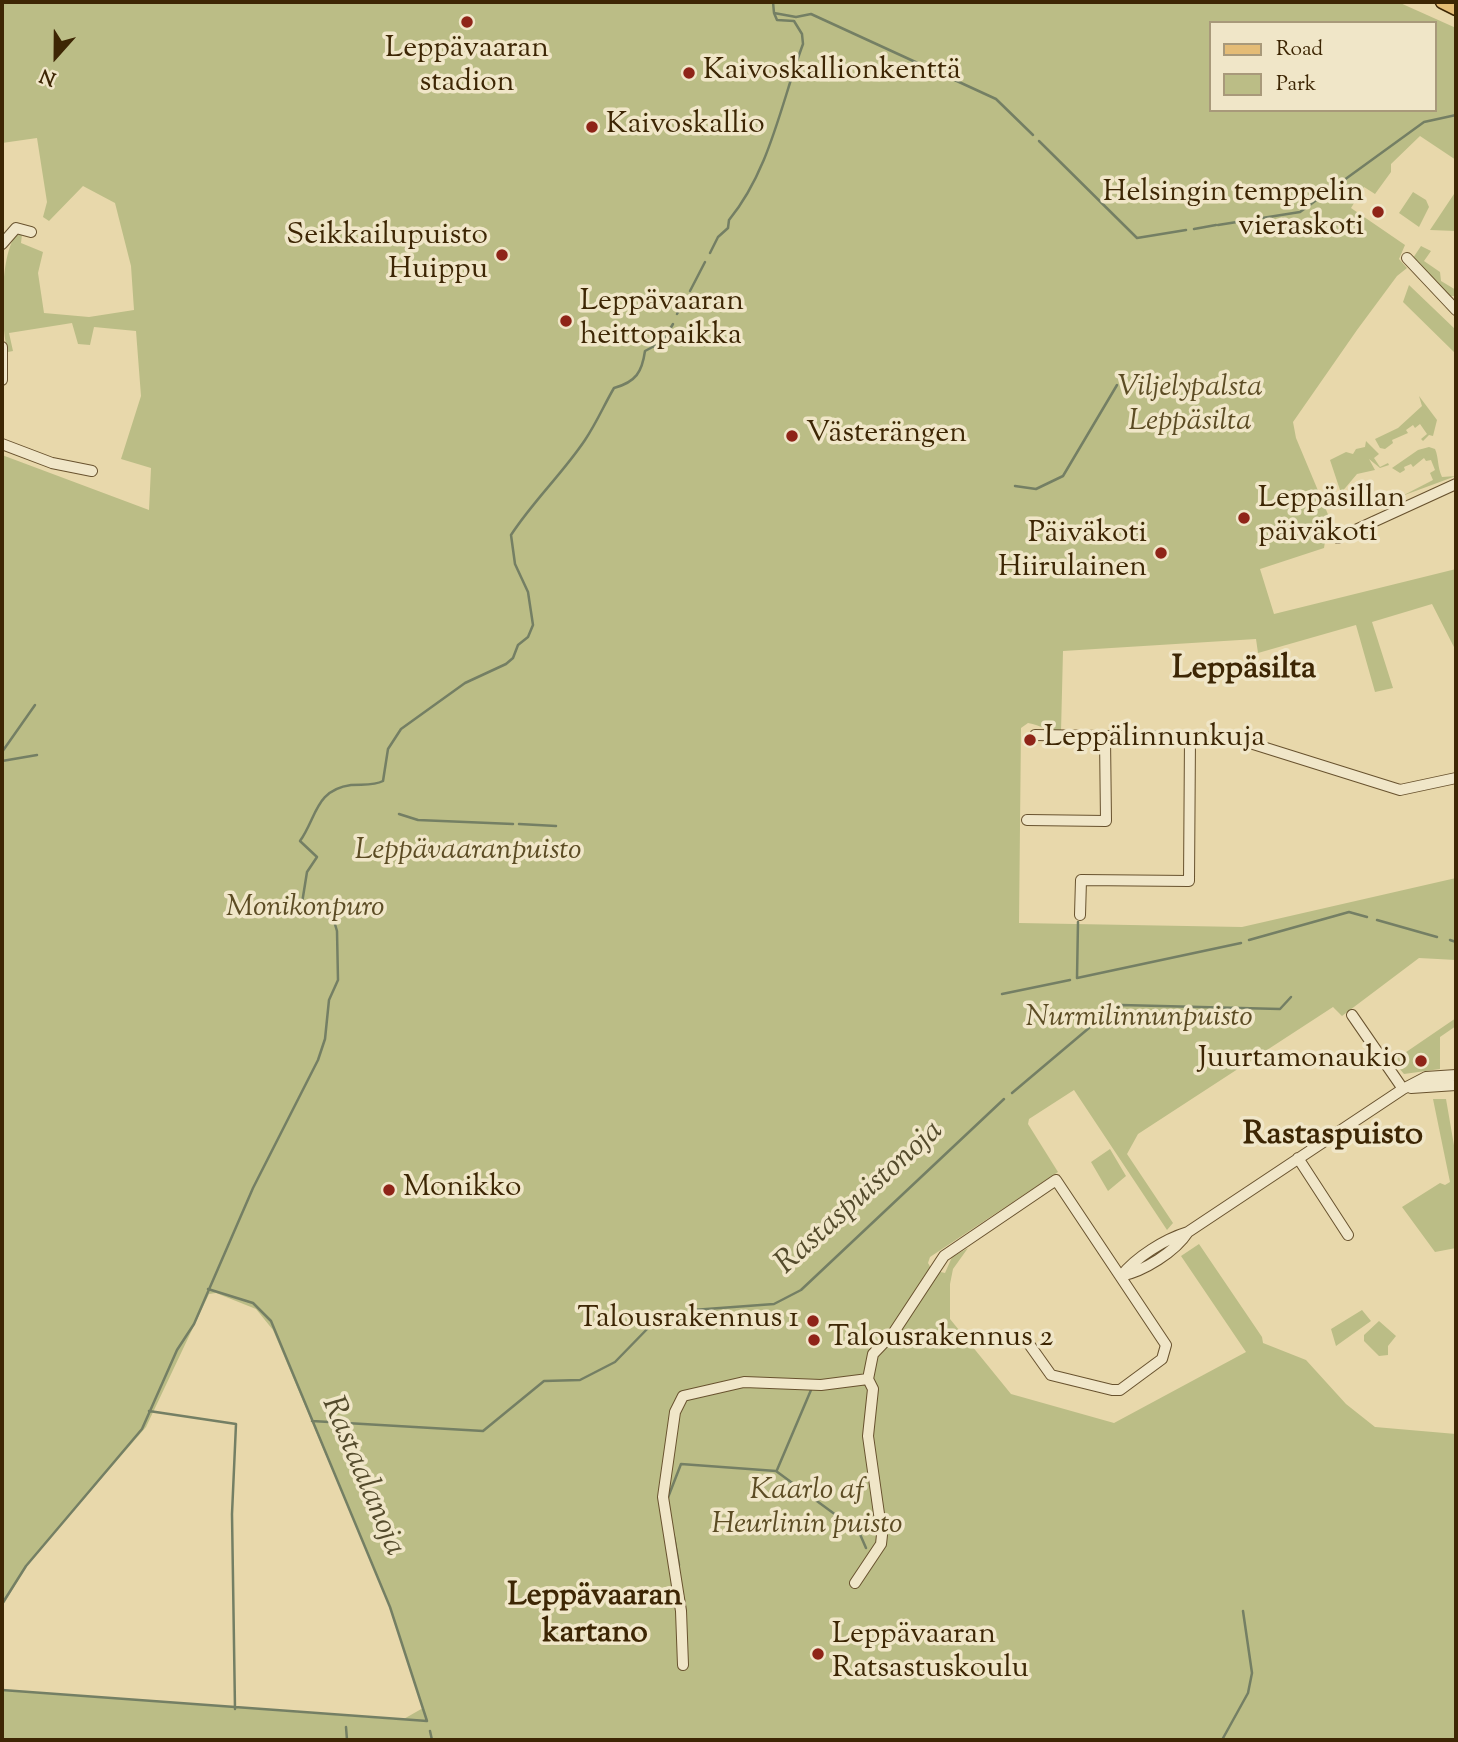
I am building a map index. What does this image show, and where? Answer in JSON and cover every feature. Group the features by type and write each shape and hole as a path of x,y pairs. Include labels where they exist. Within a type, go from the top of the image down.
{"main road":[{"path":"1442,2 1456,9"}],"street":[{"path":"2,244 16,228 32,232"},
{"path":"1407,258 1456,310"},
{"path":"2,347 2,380"},
{"path":"2,444 52,463 92,471"},
{"path":"1338,538 1456,484"},
{"path":"1035,735 1242,739 1400,790 1456,778"},
{"path":"1027,820 1106,821 1105,738"},
{"path":"1080,915 1081,880 1189,881 1190,738"},
{"path":"1352,1015 1404,1089"},
{"path":"1121,1276 1135,1273 1181,1243 1188,1231 1404,1089 1426,1077 1456,1075"},
{"path":"1404,1089 1456,1085"},
{"path":"1298,1158 1348,1234"},
{"path":"855,1583 881,1544 883,1535 868,1436 873,1390 869,1379 873,1354 894,1332 950,1250 1056,1180 1166,1345 1162,1359 1120,1390 1108,1390 1051,1375 1029,1344"},
{"path":"683,1665 681,1611 663,1497 675,1412 680,1401 689,1392 744,1382 821,1385 869,1379"}],"green space":[{"name":"Leppävaaranpuisto","path":"2,2 1398,2 1456,28 1456,160 1420,136 1391,164 1391,172 1375,194 1364,187 1351,208 1405,245 1399,259 1407,268 1397,276 1357,330 1293,422 1296,438 1332,524 1327,529 1324,548 1260,569 1274,614 1456,569 1456,651 1432,604 1372,622 1393,688 1375,692 1356,625 1258,653 1256,639 1063,651 1061,732 1028,723 1021,728 1019,923 1242,927 1456,878 1456,960 1419,958 1342,1016 1333,1007 1138,1134 1127,1154 1173,1223 1167,1230 1074,1090 1029,1119 1028,1124 1058,1172 930,1257 928,1263 932,1270 945,1273 952,1257 968,1248 953,1269 950,1319 1011,1394 1114,1423 1246,1352 1181,1256 1199,1244 1262,1337 1263,1343 1306,1360 1346,1404 1375,1427 1456,1434 1456,1740 2,1740 2,1690 402,1720 423,1708 390,1607 273,1330 256,1309 216,1293 209,1294 146,1427 29,1562 2,1607 2,455 149,510 151,468 121,459 141,396 136,331 94,327 90,345 78,344 72,323 9,333 13,351 8,352 3,288 8,255 18,233 22,234 21,243 43,252 38,273 44,313 89,317 134,310 131,266 115,203 83,186 49,221 43,217 47,202 37,138 2,143"},
{"path":"1456,191 1456,231 1430,230"},
{"path":"1413,192 1426,200 1429,207 1419,227 1399,213"},
{"path":"1421,246 1431,251 1424,261 1440,272 1441,281 1456,290 1456,296 1450,296 1413,258"},
{"path":"1409,285 1456,330 1456,354 1403,302"},
{"path":"1419,396 1437,420 1433,436 1429,435 1423,441 1421,439 1427,434 1420,424 1415,428 1413,425 1406,430 1408,433 1392,440 1393,443 1385,449 1380,448 1375,439 1398,428 1422,406"},
{"path":"1366,441 1379,454 1374,458 1380,467 1388,463 1389,465 1380,468 1369,459 1375,470 1357,474 1341,493 1330,460 1346,452 1353,454 1356,449 1365,447"},
{"path":"1429,447 1435,449 1442,477 1456,476 1402,496 1433,480 1430,473 1435,470 1431,460 1426,461 1424,458 1413,467 1411,464 1404,467 1405,470 1400,473 1392,468 1418,450"},
{"path":"1456,1018 1456,1026 1440,1037 1440,1069 1404,1074 1393,1061"},
{"path":"1433,1099 1446,1099 1456,1157 1456,1248 1435,1252 1402,1207 1440,1183 1445,1185 1450,1182"},
{"path":"1110,1149 1126,1176 1108,1191 1091,1162"},
{"path":"1362,1310 1371,1321 1336,1346 1331,1329"},
{"path":"1379,1321 1396,1336 1388,1346 1388,1355 1379,1356 1364,1341 1364,1335"}],"waterway":[{"path":"773,2 774,13"},
{"path":"774,13 796,17 811,14 996,99 1033,135"},
{"name":"Monikonpuro","path":"710,253 718,237 728,228 729,220 743,201 765,158 803,44 802,34 794,21 777,20 774,13"},
{"path":"1218,225 1300,212 1424,122 1456,115"},
{"path":"1039,141 1137,238 1186,230"},
{"path":"1194,229 1216,225"},
{"name":"Monikonpuro","path":"690,291 705,262"},
{"name":"Monikonpuro","path":"677,314 685,300"},
{"name":"Monikonpuro","path":"2,1604 26,1566 142,1429 177,1350 194,1324 253,1188 318,1060 325,1039 329,1000 338,980 337,931 334,921 326,915 309,910 302,903 307,872 317,857 300,841 318,806 330,792 339,788 383,781 388,749 401,729 465,683 513,658 518,645 528,637 533,625 528,592 515,564 511,535 585,440 614,388 628,383 637,375 645,351 662,342 673,324"},
{"path":"1015,486 1036,489 1063,476 1117,385"},
{"path":"2,752 35,705"},
{"path":"2,761 37,755"},
{"path":"399,814 418,820 513,824"},
{"path":"519,824 556,826"},
{"path":"1249,940 1349,912 1367,917"},
{"path":"1377,920 1437,937"},
{"path":"1077,978 1078,922"},
{"path":"1450,940 1456,942"},
{"path":"1077,978 1241,943"},
{"path":"1002,994 1070,980"},
{"name":"Rastaspuistonoja","path":"1092,1027 1121,1005 1280,1009 1291,997"},
{"name":"Rastaspuistonoja","path":"1012,1093 1089,1028"},
{"name":"Rastaspuistonoja","path":"693,1310 774,1304 801,1290 1004,1099"},
{"name":"Rastaalanoja","path":"208,1289 253,1303 271,1321 390,1607 427,1721"},
{"name":"Rastaspuistonoja","path":"312,1421 483,1431 544,1381 580,1380 615,1362 652,1324"},
{"path":"777,1470 811,1390"},
{"path":"149,1411 236,1424 232,1514 235,1709"},
{"path":"667,1500 681,1464 776,1471 859,1532 866,1548"},
{"path":"674,1537 679,1565"},
{"path":"1222,1740 1248,1693 1252,1673 1243,1611"},
{"path":"2,1690 427,1721"},
{"path":"346,1727 347,1740"},
{"name":"Rastaalanoja","path":"430,1731 432,1740"}],"place":[{"name":"Leppävaaran stadion","path":"467,22"},
{"name":"Kaivoskallionkenttä","path":"689,73"},
{"name":"Kaivoskallio","path":"592,127"},
{"name":"Helsingin temppelin vieraskoti","path":"1378,212"},
{"name":"Seikkailupuisto Huippu","path":"502,255"},
{"name":"Leppävaaran heittopaikka","path":"566,321"},
{"name":"Västerängen","path":"792,436"},
{"name":"Leppäsillan päiväkoti","path":"1244,518"},
{"name":"Päiväkoti Hiirulainen","path":"1161,553"},
{"name":"Leppälinnunkuja","path":"1030,740"},
{"name":"Juurtamonaukio","path":"1421,1061"},
{"name":"Monikko","path":"389,1190"},
{"name":"Talousrakennus 1","path":"813,1321"},
{"name":"Talousrakennus 2","path":"814,1340"},
{"name":"Leppävaaran Ratsastuskoulu","path":"818,1654"}],"district":[{"name":"Leppäsilta","path":"1244,671"},
{"name":"Rastaspuisto","path":"1333,1137"},
{"name":"Leppävaaran kartano","path":"595,1618"}],"park label":[{"name":"Viljelypalsta Leppäsilta","path":"1190,407"},
{"name":"Nurmilinnunpuisto","path":"1139,1020"},
{"name":"Kaarlo af Heurlinin puisto","path":"807,1510"}]}
